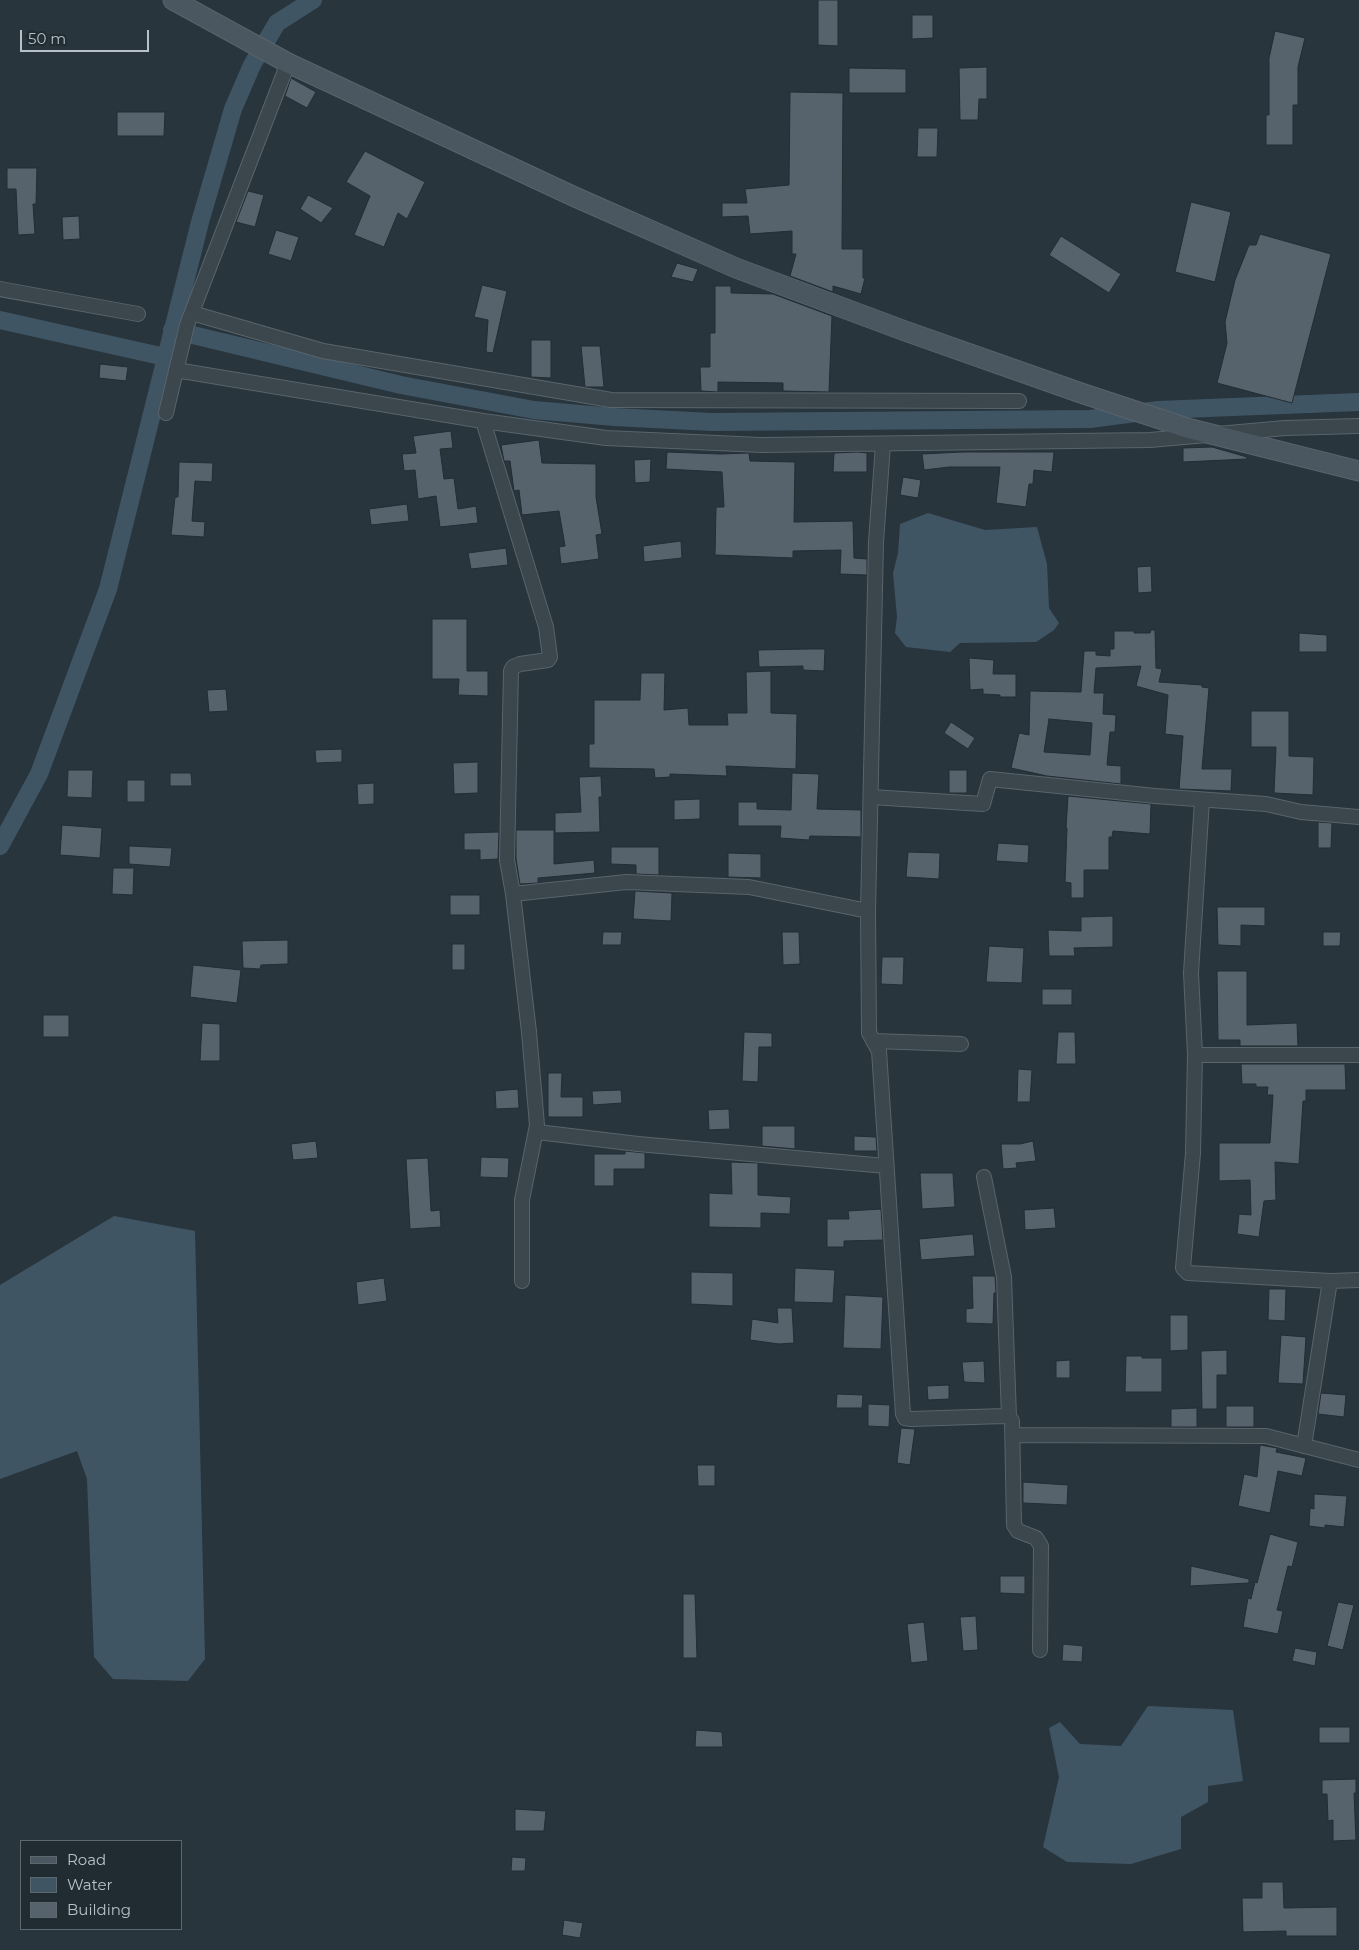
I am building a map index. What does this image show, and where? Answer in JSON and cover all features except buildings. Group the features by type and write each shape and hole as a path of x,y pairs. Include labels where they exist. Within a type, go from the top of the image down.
{"street":[{"path":"173,0 283,60 566,193 736,268 905,331 1080,393 1187,428 1359,471"},
{"path":"166,413 179,356 190,319 283,60"},
{"path":"0,290 138,314"},
{"path":"190,319 323,351 611,400 1019,401"},
{"path":"176,370 483,421 606,438 761,445 1150,440 1285,428 1359,426"},
{"path":"483,421 546,627 550,657 548,660 520,664 513,667 511,671 507,860 513,894 529,1032 537,1132 522,1200 522,1281"},
{"path":"883,444 876,542 868,911 869,1033 879,1051 903,1414 905,1418 911,1419 1009,1417"},
{"path":"871,796 983,804 990,779 1202,800 1266,804 1301,812 1359,817"},
{"path":"1202,800 1191,973 1195,1055 1193,1153 1183,1268 1188,1274 1330,1281 1359,1280"},
{"path":"513,894 626,882 749,887 868,911"},
{"path":"874,1041 961,1044"},
{"path":"1195,1055 1359,1055"},
{"path":"537,1132 638,1144 886,1166"},
{"path":"984,1176 1004,1277 1009,1417 1012,1421 1014,1436 1014,1525 1018,1531 1036,1538 1041,1546 1040,1650"},
{"path":"1304,1446 1330,1281"},
{"path":"1014,1436 1266,1436 1359,1460"}],"water":[{"path":"928,513 985,530 1037,527 1047,564 1049,608 1059,623 1054,630 1036,642 960,643 950,652 906,647 895,633 897,617 893,573 898,553 900,524"},
{"path":"114,1216 195,1231 205,1659 188,1681 113,1679 94,1657 87,1479 77,1451 0,1479 0,1285"},
{"path":"1148,1706 1233,1710 1243,1781 1208,1786 1208,1802 1181,1817 1181,1849 1131,1864 1067,1862 1043,1847 1059,1777 1049,1728 1060,1722 1080,1744 1121,1746"}],"waterway":[{"path":"0,846 39,774 108,589 200,222 233,109 252,65 277,23 313,0"},
{"path":"0,320 165,357"},
{"path":"172,330 401,385 534,410 614,417 712,422 1090,419 1158,410 1359,402"}]}
